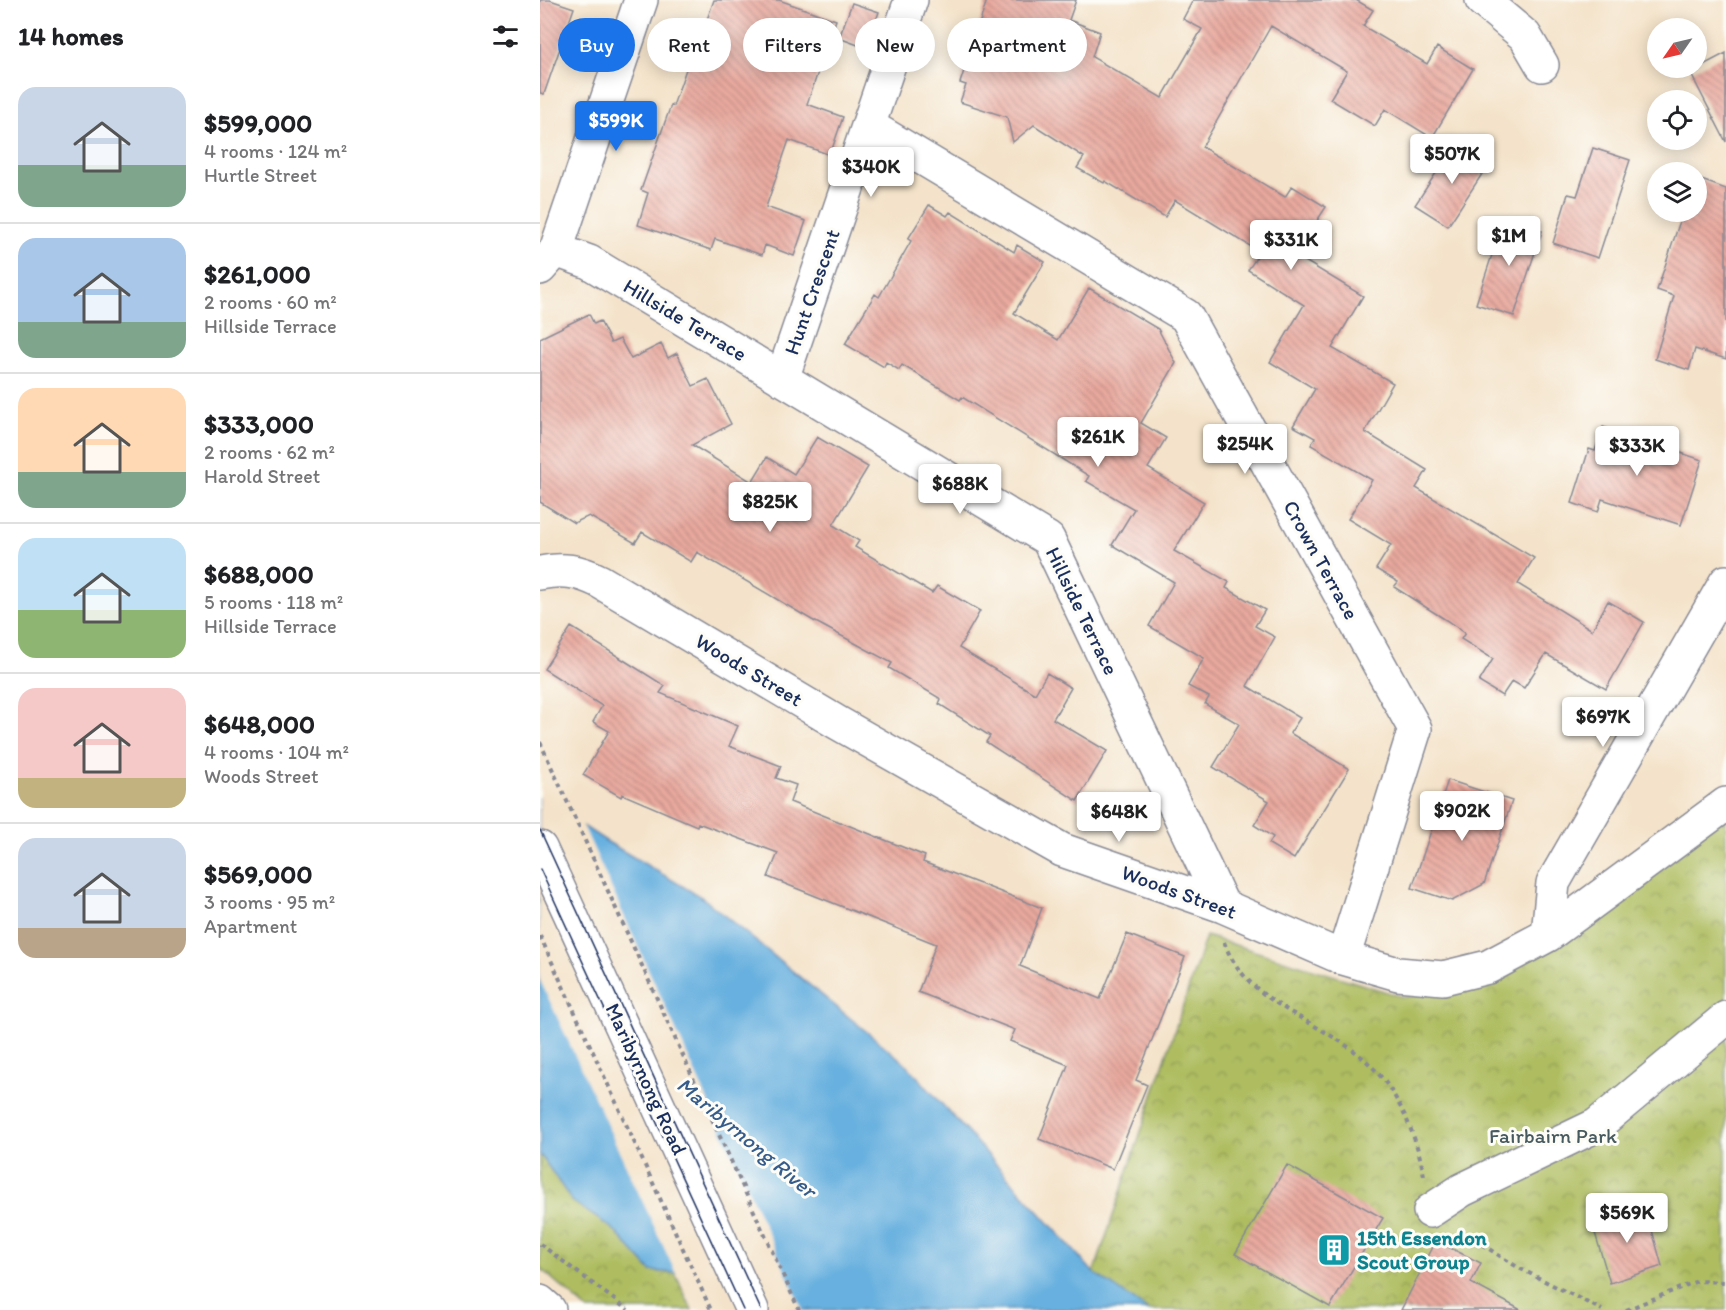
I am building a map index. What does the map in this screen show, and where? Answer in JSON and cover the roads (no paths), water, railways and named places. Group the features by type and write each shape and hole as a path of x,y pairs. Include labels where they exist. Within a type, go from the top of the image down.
{"street":[{"path":"548,259 641,0"},
{"name":"Hunt Crescent","path":"782,378 911,0"},
{"path":"1482,0 1525,36 1542,65"},
{"name":"Crown Terrace","path":"869,126 1186,316 1415,729 1343,958"},
{"name":"Hillside Terrace","path":"548,259 589,262 1048,539 1222,906"},
{"name":"Woods Street","path":"540,573 568,570 599,580 828,717 1062,850 1222,906 1343,958 1398,974 1443,978 1488,967 1548,935 1726,804"},
{"path":"1548,935 1553,883 1726,582"},
{"name":"Maribyrnong Road","path":"540,848 752,1310"},
{"path":"1430,1211 1462,1190 1597,1125 1726,1018"},
{"path":"540,1302 549,1310"}],"water":[{"name":"Maribyrnong River","path":"540,798 606,841 703,898 905,1063 1094,1273 1148,1310 742,1310 675,1273 651,1271 613,1229 572,1201 540,1154"}],"tram line":[{"path":"540,830 761,1310"},
{"path":"540,869 743,1310"}],"place":[{"name":"15th Essendon Scout Group","path":"1334,1250"}],"park label":[{"name":"Fairbairn Park","path":"1553,1136"}]}
